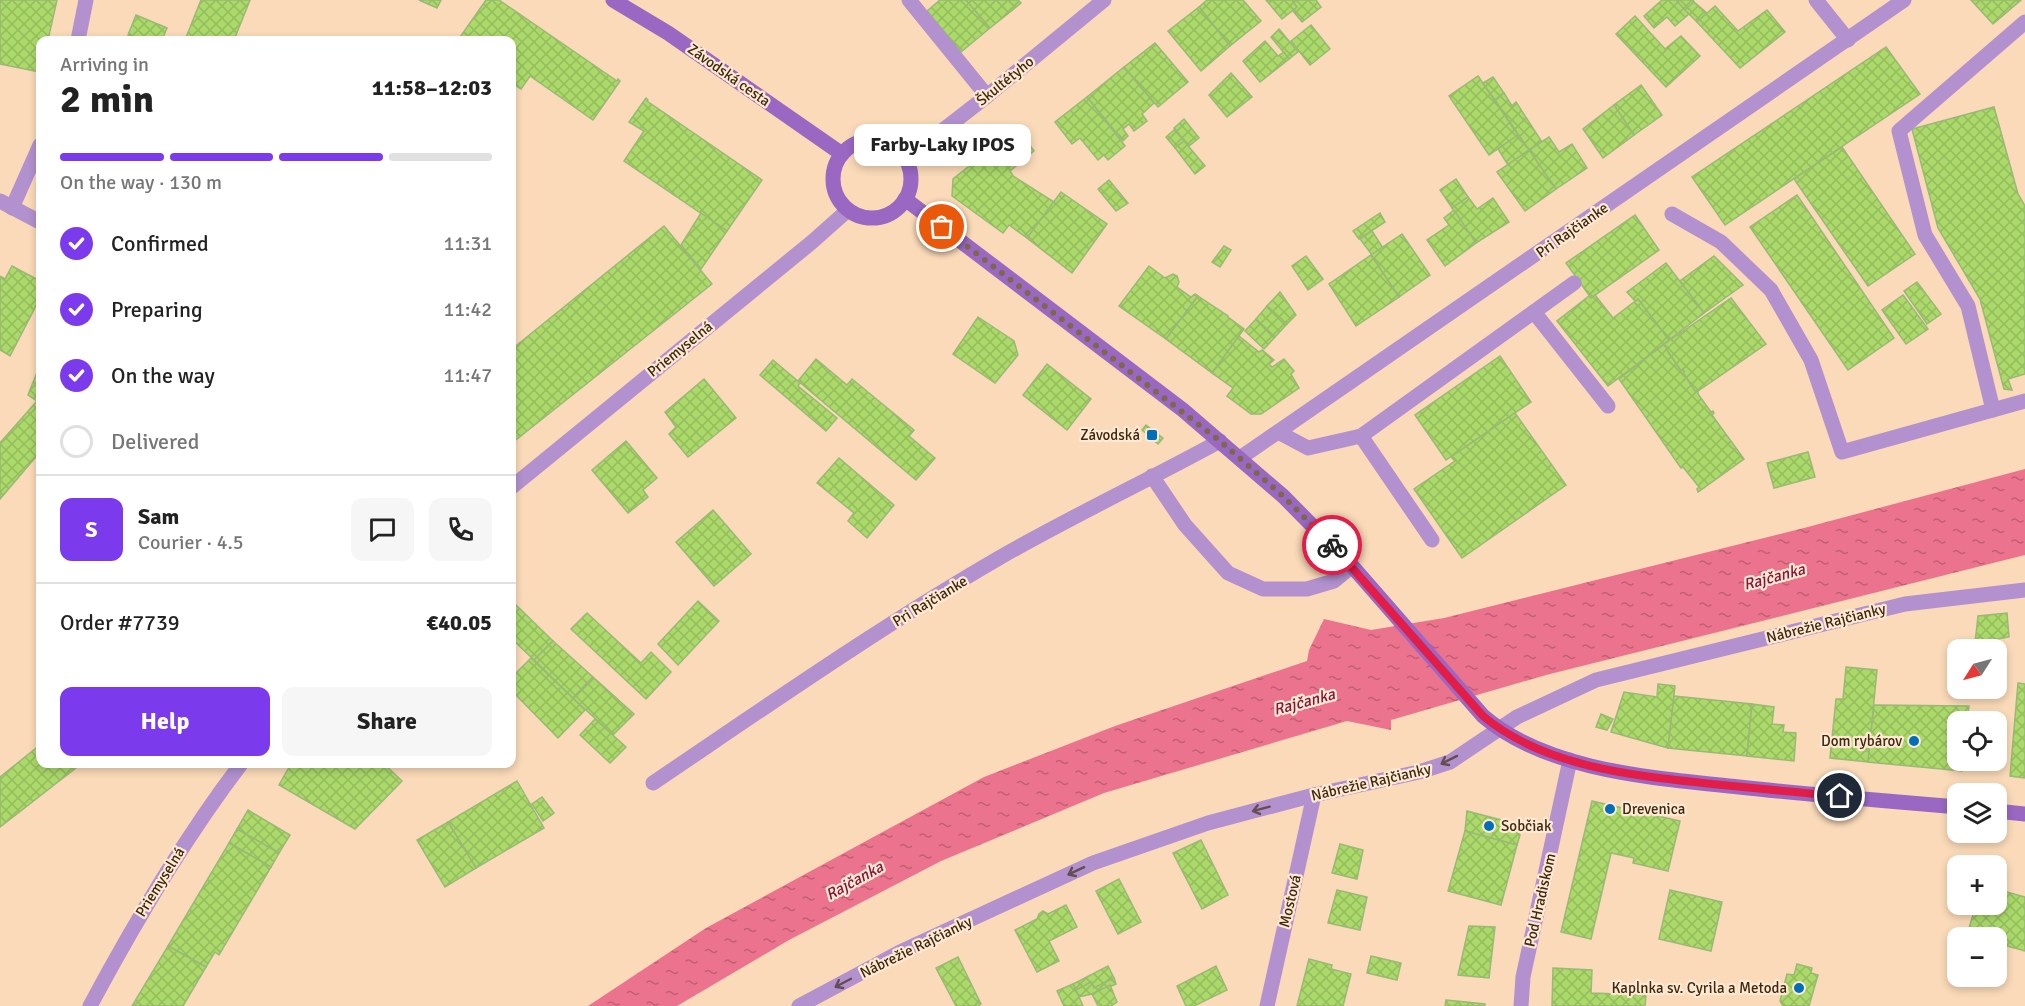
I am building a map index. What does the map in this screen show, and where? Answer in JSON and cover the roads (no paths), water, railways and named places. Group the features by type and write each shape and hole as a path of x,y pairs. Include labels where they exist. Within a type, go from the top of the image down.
{"street":[{"path":"79,36 86,0"},
{"name":"Závodská cesta","path":"613,0 668,33 842,154"},
{"path":"909,0 987,96"},
{"name":"Škultétyho","path":"906,159 1104,0"},
{"path":"1816,0 1848,40"},
{"name":"Pri Rajčianke","path":"1240,458 1904,0"},
{"path":"1993,410 1968,306 1925,235 1899,130 2025,22"},
{"path":"875,140 887,143 906,159 910,172 910,186 905,199 890,214 868,218 848,210 838,198 832,183 834,168 842,154 851,146 862,141 875,140"},
{"path":"36,152 6,204 36,220"},
{"path":"905,199 1220,441 1283,496 1352,566 1483,716 1497,728 1513,737 1570,760 1609,770 1664,778 1947,806"},
{"name":"Priemyselná","path":"516,484 848,210"},
{"path":"1671,214 1721,242 1771,290 1811,360 1842,452 2025,401"},
{"path":"1278,432 1308,448 1361,436 1575,283"},
{"path":"1534,312 1608,405"},
{"path":"1361,436 1432,540"},
{"name":"Pri Rajčianke","path":"653,783 845,652 999,558 1220,441"},
{"path":"1152,476 1185,525 1228,573 1263,589 1307,589 1334,581 1352,566"},
{"name":"Nábrežie Rajčianky","path":"799,1006 900,952 1093,863 1208,823 1314,795 1419,772 1450,762 1497,728 1596,680 1905,604 2025,590"},
{"name":"Pod Hradiskom","path":"1521,1006 1523,977 1570,760"},
{"name":"Priemyselná","path":"90,1006 125,939 173,860 238,768"},
{"name":"Mostová","path":"1267,1006 1314,795"},
{"path":"2007,812 2025,814"}],"water":[{"name":"Rajčanka","path":"2025,469 2025,555 1546,675 1391,720 1391,730 1347,721 1104,793 941,861 789,940 677,1006 588,1006 706,928 984,777 1115,726 1307,661 1309,650 1324,619 1371,630 1444,618 1804,528"}],"place":[{"name":"Farby-Laky IPOS","path":"942,227"},
{"name":"Závodská","path":"1152,435"},
{"name":"Dom rybárov","path":"1914,741"},
{"name":"Drevenica","path":"1610,809"},
{"name":"Sobčiak","path":"1489,826"},
{"name":"Kaplnka sv. Cyrila a Metoda","path":"1799,988"}]}
